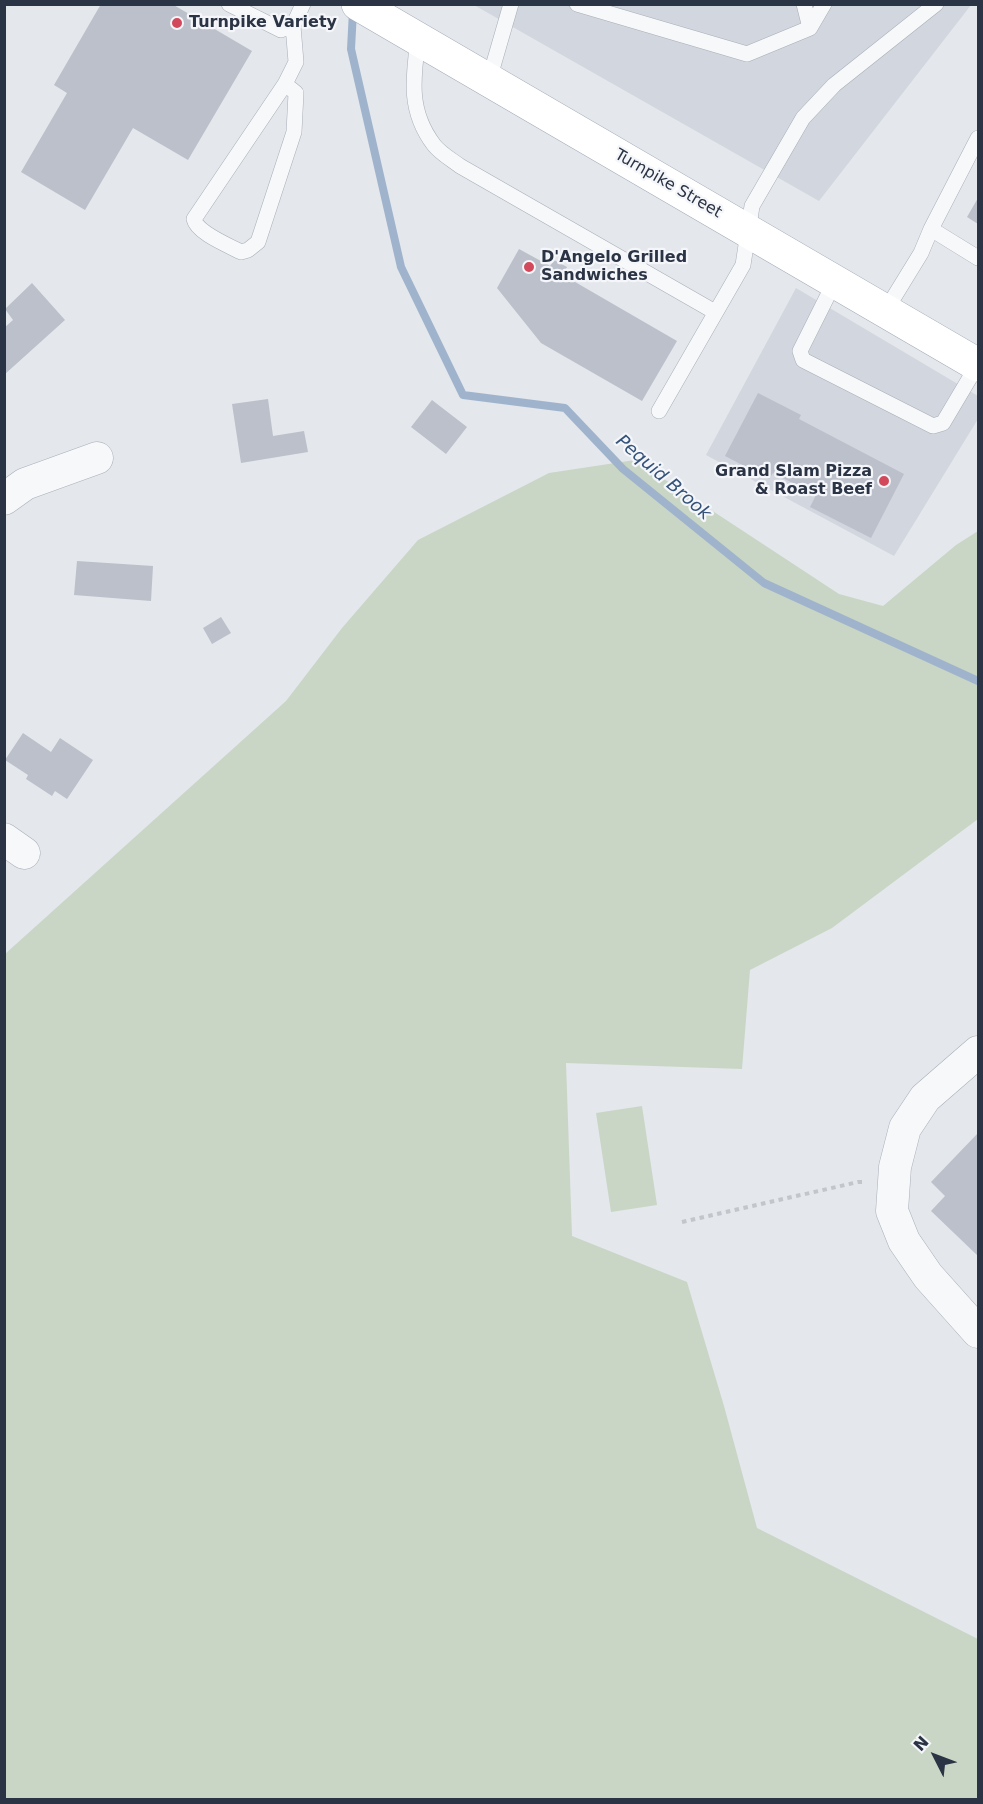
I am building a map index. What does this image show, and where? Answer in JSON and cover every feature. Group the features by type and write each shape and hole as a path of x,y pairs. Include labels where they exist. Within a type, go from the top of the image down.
{"main road":[{"name":"Turnpike Street","path":"358,4 978,364"}],"street":[{"path":"4,499 25,484 97,458"},
{"path":"976,1325 928,1276 904,1241 892,1211 895,1167 905,1128 925,1098 978,1052"}],"lane":[{"path":"229,4 281,30 293,26"},
{"path":"285,84 296,93 294,132 258,242 248,250 241,252 204,232 195,225 194,219 285,84 296,62 293,26 303,4"},
{"path":"489,80 511,4"},
{"path":"577,4 747,54 810,28 824,4"},
{"path":"804,4 810,28"},
{"path":"659,411 743,265 752,206 803,118 834,85 936,4"},
{"path":"418,40 413,83 418,119 435,147 460,166 715,312"},
{"path":"886,310 921,253 978,138"},
{"path":"931,230 978,258"},
{"path":"835,281 800,351 803,360 933,426 943,423 978,364"}],"path":[{"path":"682,1222 858,1182 894,1182"}],"shaded area":[{"path":"474,5 971,5 819,201"},
{"path":"796,288 978,396 978,419 894,556 706,455"}],"green space":[{"path":"635,460 839,594 883,606 956,545 978,531 978,819 832,928 750,970 742,1069 566,1063 572,1236 687,1282 757,1528 978,1639 978,1799 5,1799 5,954 286,701 342,628 418,540 549,473"},
{"path":"642,1106 657,1205 611,1212 596,1113"}],"building":[{"path":"101,4 172,4 252,51 188,160 133,128 85,210 21,172 67,93 54,85"},
{"path":"978,198 978,224 967,217"},
{"path":"519,249 550,266 554,260 567,267 563,275 677,341 642,401 541,343 497,288"},
{"path":"32,283 65,320 4,375 4,328 13,320 5,309"},
{"path":"758,393 801,415 799,419 904,474 871,538 810,507 816,495 773,473 769,479 725,456"},
{"path":"268,399 273,436 304,431 308,452 241,463 232,404"},
{"path":"432,400 467,427 446,454 411,427"},
{"path":"77,561 153,566 151,601 74,595"},
{"path":"221,617 231,633 212,644 203,628"},
{"path":"23,733 51,752 60,738 93,760 67,799 55,791 52,796 26,779 28,775 5,760"},
{"path":"978,1133 978,1256 931,1211 945,1196 931,1182"}],"waterway":[{"name":"Pequid Brook","path":"353,11 351,49 401,267 463,395 565,408 623,469 764,583 978,681"}],"place":[{"name":"Turnpike Variety","path":"177,23"},
{"name":"D'Angelo Grilled Sandwiches","path":"529,267"},
{"name":"Grand Slam Pizza & Roast Beef","path":"884,481"}]}
